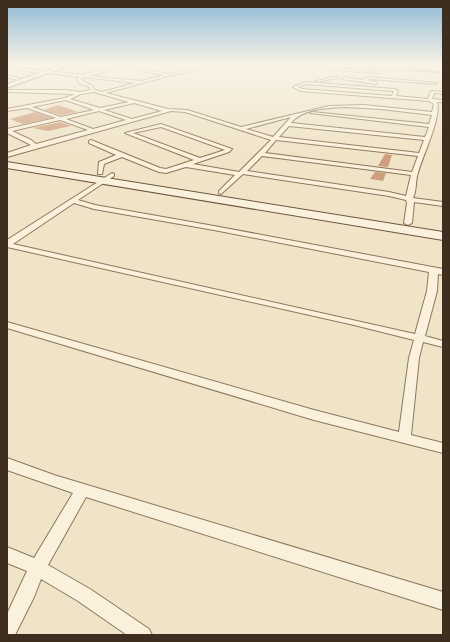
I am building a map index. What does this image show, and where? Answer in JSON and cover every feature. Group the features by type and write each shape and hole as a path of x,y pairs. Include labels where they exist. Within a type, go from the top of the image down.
{"street":[{"path":"7,110 66,99 78,94"},
{"path":"109,94 168,111"},
{"path":"336,105 339,99 338,94"},
{"path":"351,94 443,101"},
{"path":"430,100 432,94"},
{"path":"66,99 133,121"},
{"path":"408,199 412,194 414,174 428,139 434,114 436,103 430,100"},
{"path":"7,131 135,101"},
{"path":"239,129 336,105 361,106 434,114"},
{"path":"28,106 94,131"},
{"path":"7,157 35,146 168,111 185,111 239,129 274,138 422,155"},
{"path":"221,192 300,113 431,126"},
{"path":"91,142 163,171 186,165 229,149 158,124 128,133 199,160"},
{"path":"288,124 428,139"},
{"path":"7,131 29,141 35,146"},
{"path":"260,154 414,174"},
{"path":"105,176 101,164 106,160 121,155"},
{"path":"7,157 105,176 443,236"},
{"path":"7,165 105,176 221,192 443,228"},
{"path":"186,165 389,194 408,199 443,204"},
{"path":"7,244 74,201 105,176"},
{"path":"408,199 411,203 408,223"},
{"path":"74,201 94,207 438,271 419,338 409,396 404,439"},
{"path":"7,244 354,322 443,344"},
{"path":"7,326 404,439 443,448"},
{"path":"7,464 82,490 443,601"},
{"path":"7,632 25,597 37,567 48,551 82,490"},
{"path":"7,555 37,567 84,595 143,635"}],"building":[{"path":"58,105 78,112 61,115 44,110"},
{"path":"35,112 51,118 23,124 10,119"},
{"path":"60,122 71,126 48,131 33,128"},
{"path":"385,154 392,155 388,167 378,166"},
{"path":"375,172 386,173 383,181 370,179"}]}
